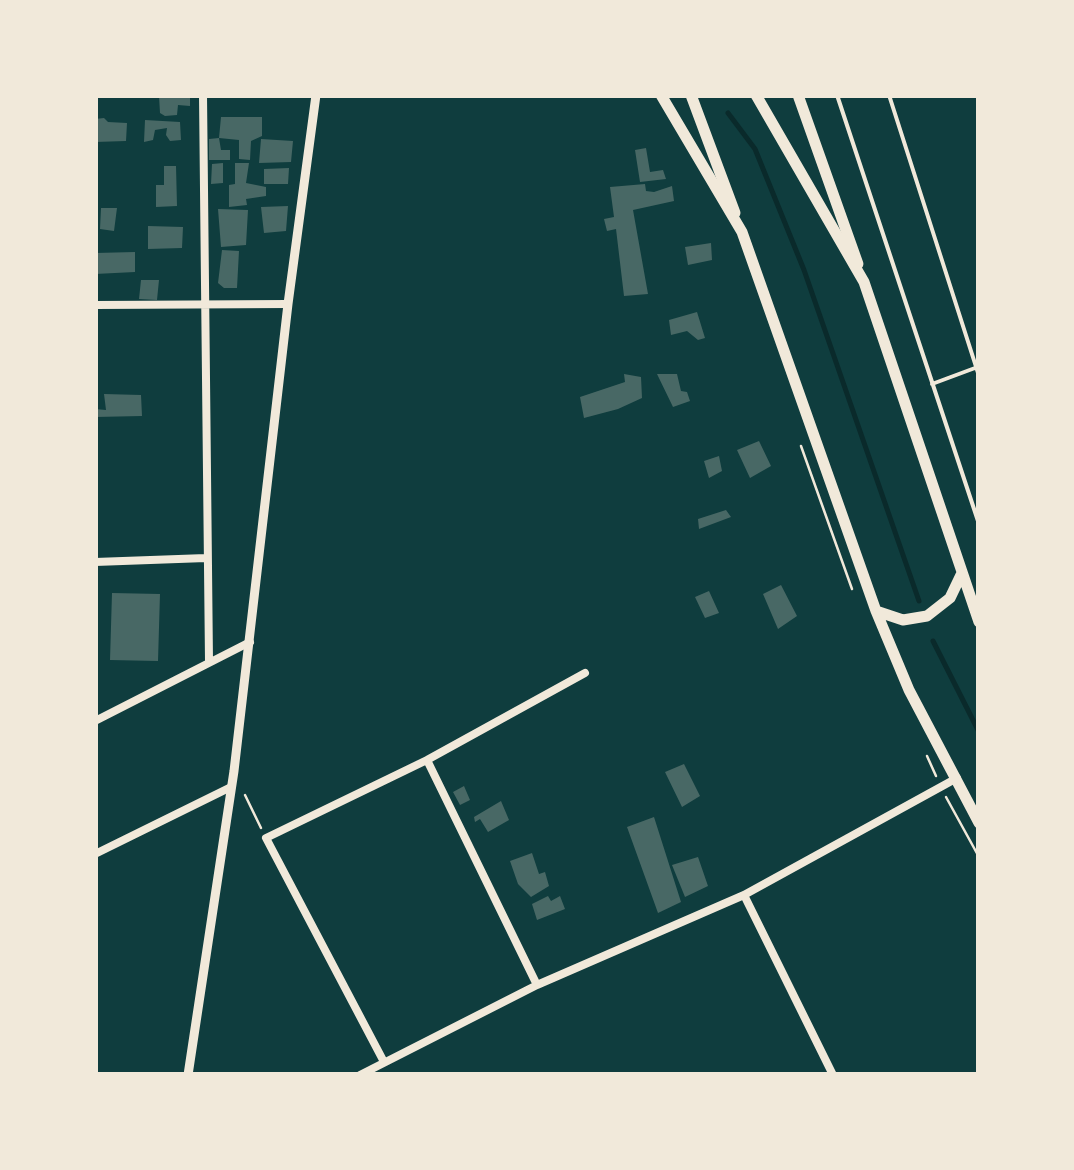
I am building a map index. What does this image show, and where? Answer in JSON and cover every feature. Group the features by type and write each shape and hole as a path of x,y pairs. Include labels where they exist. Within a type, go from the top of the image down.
{"main road":[{"path":"658,95 742,232"},
{"path":"690,95 876,611 910,690 979,823"},
{"path":"756,95 864,282"},
{"path":"798,95 979,622"},
{"path":"876,611 903,620 927,616 950,598 962,571"}],"street":[{"path":"203,95 209,661"},
{"path":"188,1075 232,787 316,95"},
{"path":"95,305 288,304"},
{"path":"95,562 206,558"},
{"path":"95,721 250,642"},
{"path":"384,1062 266,838 427,760 585,673"},
{"path":"427,760 537,985"},
{"path":"360,1075 537,985 744,894 956,778"},
{"path":"95,854 232,787"},
{"path":"744,894 832,1075"}],"lane":[{"path":"838,95 979,524"},
{"path":"889,95 979,376"},
{"path":"931,385 978,367"}],"path":[{"path":"234,771 266,838"}],"building":[{"path":"159,96 190,97 190,106 178,105 177,115 160,113"},
{"path":"221,117 262,117 262,136 251,141 250,160 239,159 239,140 219,138"},
{"path":"95,119 108,122 127,123 126,141 95,142"},
{"path":"145,120 180,122 181,140 170,141 167,128 155,130 153,140 144,142"},
{"path":"219,138 221,150 230,150 230,160 209,160 209,139"},
{"path":"261,139 293,141 291,162 259,163"},
{"path":"646,148 650,172 663,170 666,179 640,182 635,150"},
{"path":"223,163 223,183 211,184 212,164"},
{"path":"235,163 249,163 246,183 266,187 266,196 246,199 247,205 229,207"},
{"path":"164,166 176,166 177,206 156,207 156,185 164,185"},
{"path":"289,168 288,184 264,184 264,169"},
{"path":"645,184 646,191 654,192 672,186 674,201 633,210 648,294 624,296 616,229 607,231 604,219 614,217 610,187"},
{"path":"288,206 286,231 264,233 261,207"},
{"path":"101,208 117,208 114,231 100,229"},
{"path":"218,209 248,210 246,245 221,247"},
{"path":"148,226 183,227 182,248 148,249"},
{"path":"711,243 712,260 688,265 685,247"},
{"path":"222,250 239,251 237,288 224,288 218,283"},
{"path":"135,252 135,272 95,274 95,253"},
{"path":"141,280 159,280 157,300 139,299"},
{"path":"697,312 705,338 698,340 687,331 671,335 669,320"},
{"path":"624,374 641,377 642,398 584,418 580,397 625,382"},
{"path":"657,374 677,374 681,391 687,392 690,401 673,407"},
{"path":"104,394 141,395 142,416 95,417 95,409 106,410"},
{"path":"759,441 771,466 750,478 737,450"},
{"path":"719,456 722,471 709,478 704,461"},
{"path":"726,510 731,517 699,529 698,519"},
{"path":"781,585 797,616 778,629 763,594"},
{"path":"709,591 719,613 705,618 695,597"},
{"path":"112,593 160,594 158,661 110,660"},
{"path":"684,764 700,796 682,807 665,772"},
{"path":"464,786 470,800 460,805 453,792"},
{"path":"501,801 509,820 488,832 480,819 475,822 474,817"},
{"path":"654,817 681,902 658,913 627,827"},
{"path":"532,853 539,874 545,872 549,886 531,897 518,884 510,861"},
{"path":"698,857 708,886 685,897 672,865"},
{"path":"548,896 551,901 560,896 565,909 537,920 532,904"}],"waterway":[{"path":"728,113 755,149 804,270 919,601"},
{"path":"933,641 979,732"}]}
